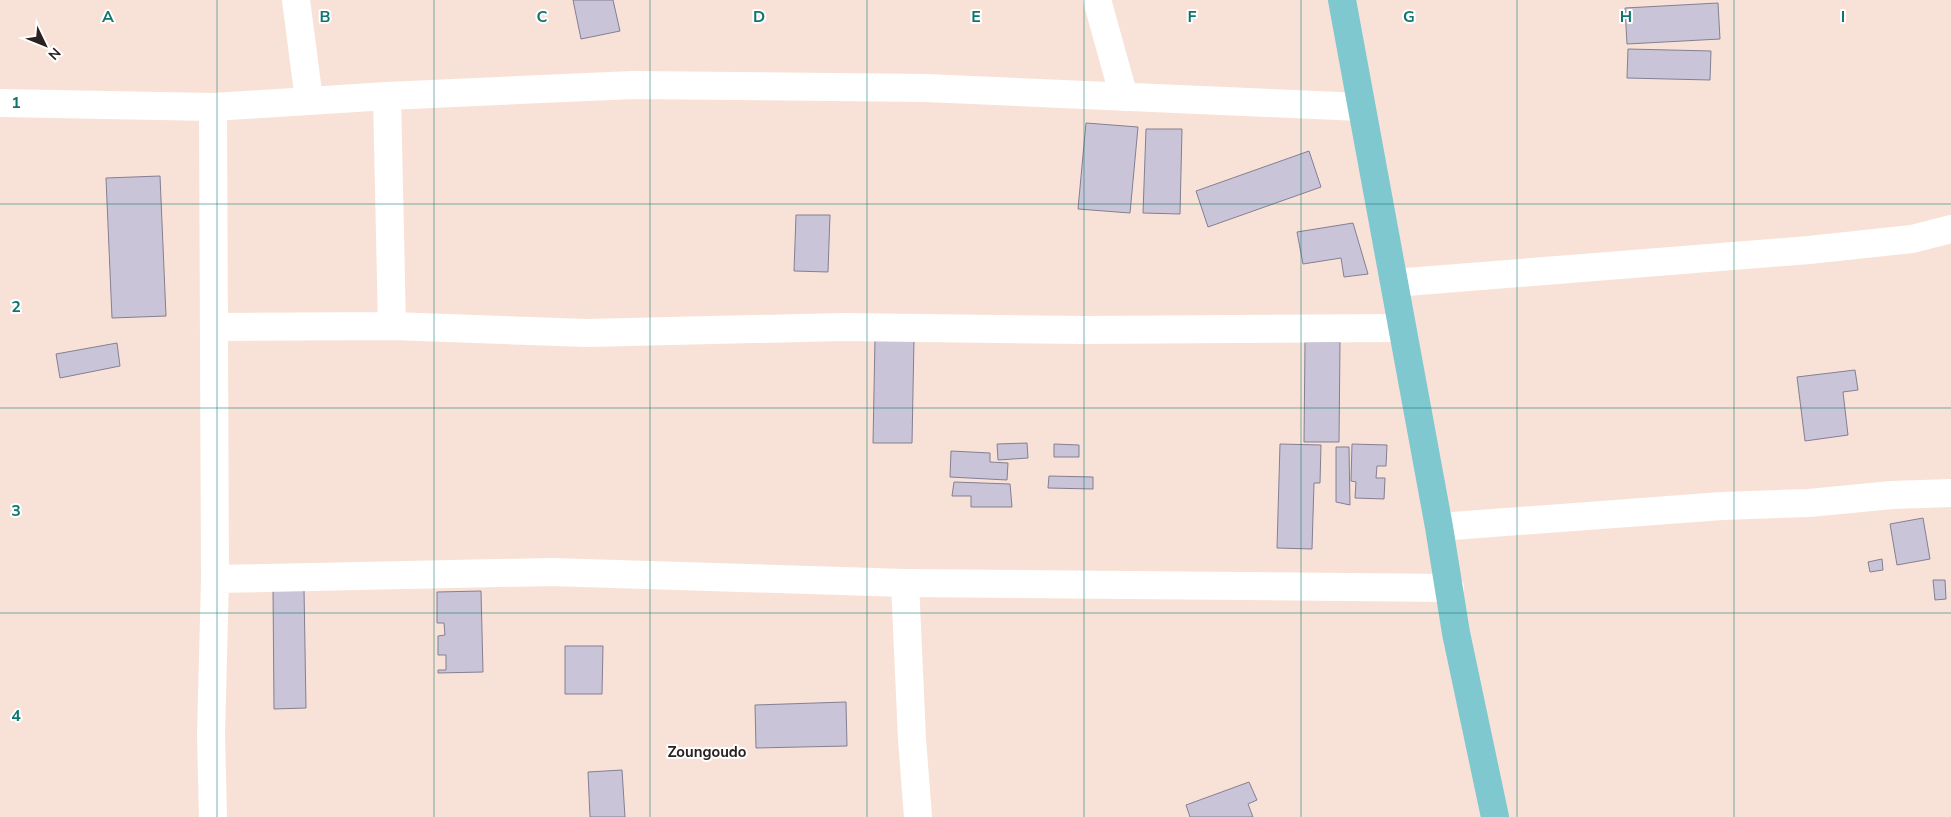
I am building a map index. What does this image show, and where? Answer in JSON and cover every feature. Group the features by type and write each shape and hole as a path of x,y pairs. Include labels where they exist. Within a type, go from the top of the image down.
{"main road":[{"path":"1342,0 1450,588 1456,634 1495,817"}],"street":[{"path":"296,0 309,100"},
{"path":"1097,0 1124,97"},
{"path":"0,103 213,107 309,100 633,85 926,88 1361,107"},
{"path":"387,96 392,326"},
{"path":"213,107 215,579 211,734 213,817"},
{"path":"1394,282 1809,250 1912,239 1951,229"},
{"path":"214,327 392,326 587,333 842,327 1085,330 1402,328"},
{"path":"1439,527 1722,506 1809,503 1892,495 1951,493"},
{"path":"215,579 551,572 905,583 1450,588"},
{"path":"905,583 912,738 918,817"}],"building":[{"path":"573,0 613,0 620,31 581,39"},
{"path":"1718,3 1720,39 1627,44 1625,8"},
{"path":"1628,49 1711,51 1710,80 1627,78"},
{"path":"1086,123 1138,127 1130,213 1078,209"},
{"path":"1146,129 1182,129 1180,214 1143,213"},
{"path":"1309,151 1321,187 1208,227 1196,191"},
{"path":"160,176 166,316 112,318 106,178"},
{"path":"796,215 830,215 828,272 794,271"},
{"path":"1353,223 1368,274 1344,277 1341,258 1303,264 1297,232"},
{"path":"875,338 914,338 912,443 873,443"},
{"path":"1305,342 1340,342 1339,442 1304,442"},
{"path":"117,343 120,366 60,378 56,354"},
{"path":"1855,370 1858,390 1843,392 1848,435 1805,441 1797,377"},
{"path":"1027,443 1028,458 998,460 997,444"},
{"path":"1054,444 1079,445 1079,457 1054,457"},
{"path":"1280,444 1321,445 1320,483 1314,483 1312,549 1277,548"},
{"path":"1352,444 1387,445 1386,466 1377,466 1376,478 1385,478 1384,499 1355,498 1356,482 1351,481"},
{"path":"1336,447 1349,447 1350,505 1336,502"},
{"path":"951,451 990,453 990,462 1008,463 1007,480 950,477"},
{"path":"1049,476 1093,477 1093,489 1048,488"},
{"path":"954,482 1010,484 1012,507 971,507 971,496 952,496"},
{"path":"1923,518 1930,559 1897,565 1890,524"},
{"path":"1882,559 1883,570 1870,572 1868,562"},
{"path":"1933,580 1945,580 1946,599 1935,600"},
{"path":"273,589 304,589 306,708 274,709"},
{"path":"481,591 483,672 438,673 438,670 446,670 446,655 438,655 438,636 445,635 444,623 437,623 437,592"},
{"path":"565,646 603,646 602,694 565,694"},
{"path":"846,702 847,746 756,748 755,705"},
{"path":"622,770 625,817 590,817 588,772"},
{"path":"1249,782 1257,800 1248,804 1253,817 1190,817 1186,805"}],"district":[{"name":"Zoungoudo","path":"707,752"}]}
